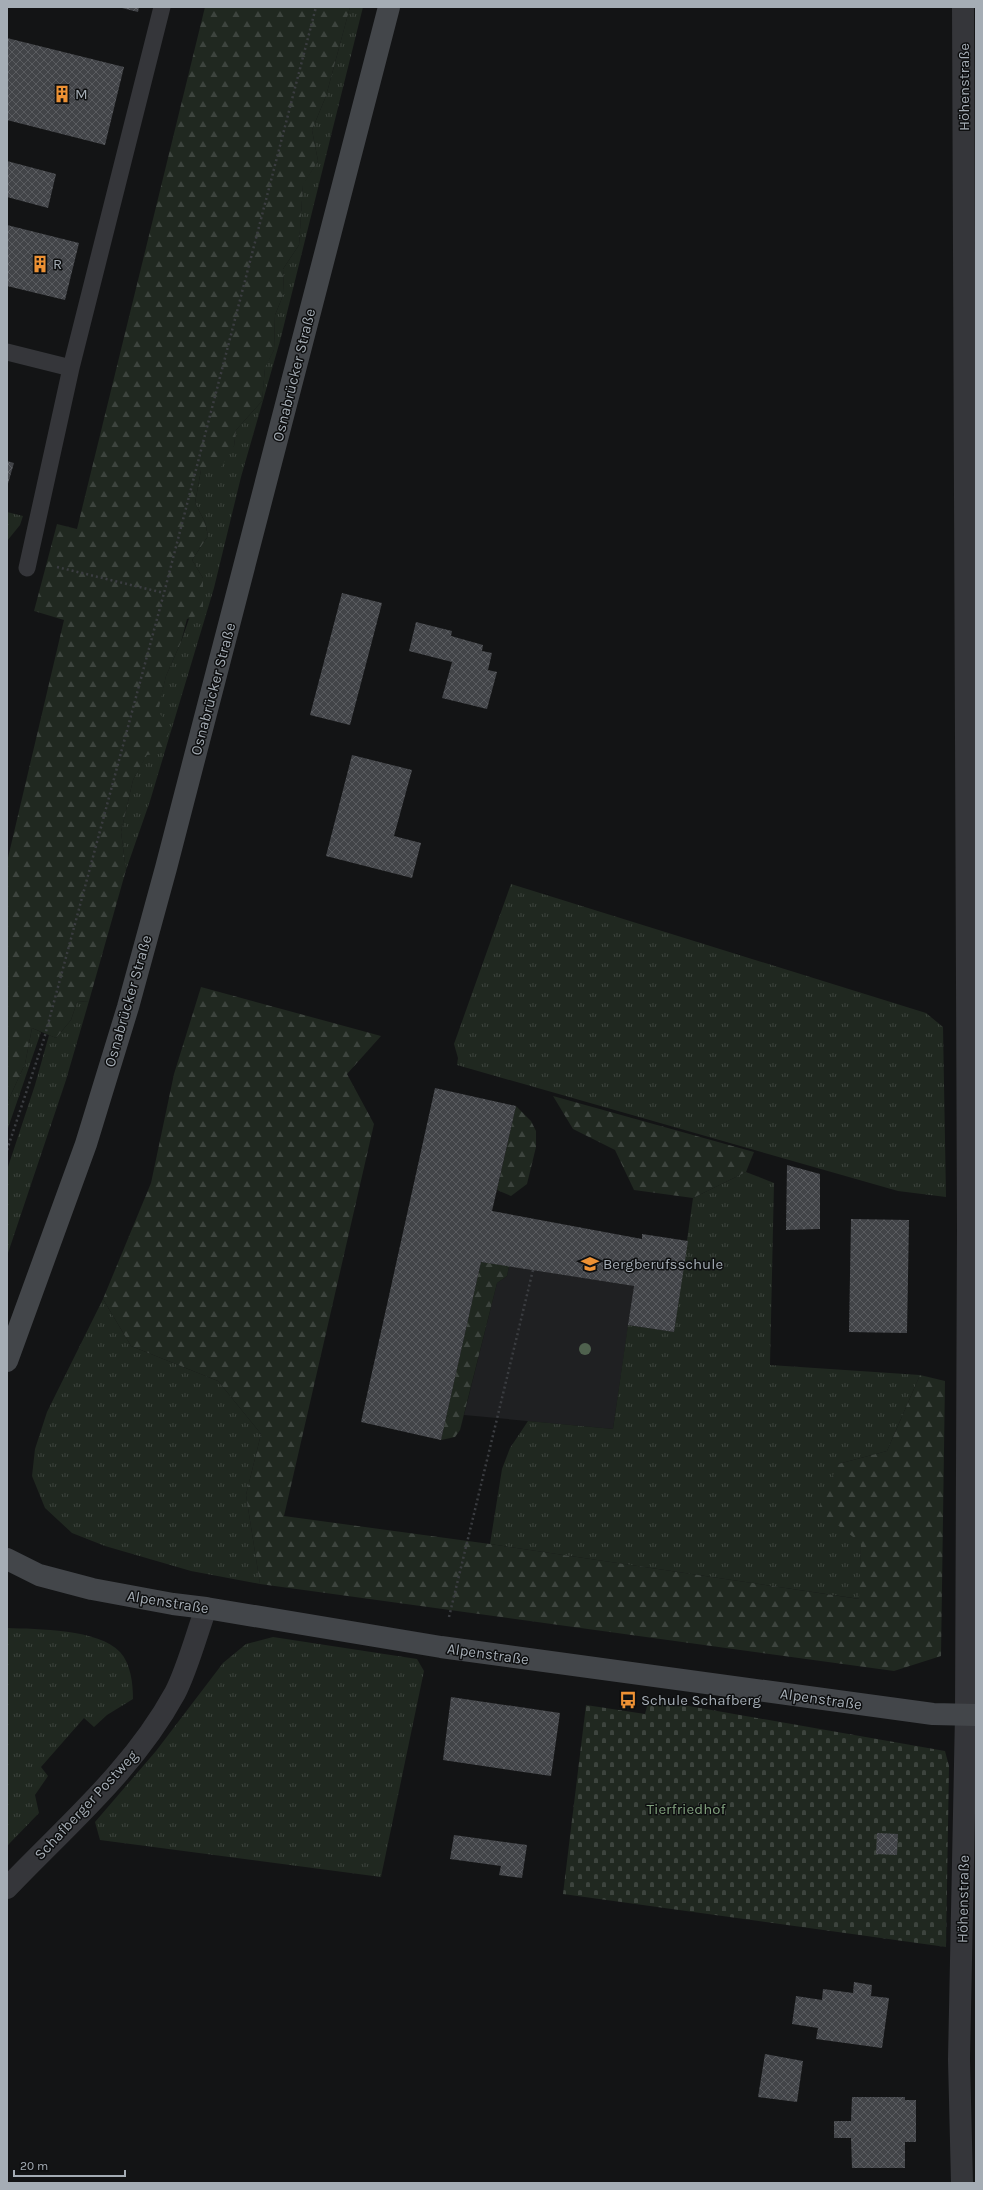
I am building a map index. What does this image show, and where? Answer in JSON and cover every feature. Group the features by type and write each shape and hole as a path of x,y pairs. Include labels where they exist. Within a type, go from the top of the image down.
{"main road":[{"name":"Osnabrücker Straße","path":"7,1361 86,1144 128,1007 166,868 389,7"},
{"name":"Alpenstraße","path":"7,1559 39,1575 92,1589 173,1604 206,1608 441,1647 925,1713 971,1715"}],"street":[{"name":"Höhenstraße","path":"962,2183 959,2059 971,1715 968,1228 970,224 963,7"},
{"name":"Schafberger Postweg","path":"7,1888 100,1794 144,1743 175,1692 206,1608"}],"lane":[{"path":"27,568 71,368 162,7"},
{"path":"7,352 71,368"}],"path":[{"path":"7,1150 44,1039 164,594 316,7"},
{"path":"27,568 48,565 164,594"},
{"path":"441,1647 534,1270"}],"shaded area":[{"path":"509,1266 634,1286 613,1429 464,1415 497,1283 507,1276"}],"green space":[{"path":"205,7 350,7 326,96 312,130 318,161 303,185 299,245 283,269 284,293 275,315 274,350 265,368 262,401 236,430 234,446 220,469 201,470 195,503 205,522 208,536 192,560 203,578 203,614 187,619 181,642 166,676 158,712 171,727 162,753 147,755 133,780 121,832 126,870 89,1001 77,1002 71,1020 56,1038 32,1028 25,1064 7,1103 7,862 64,620 34,611 57,524 77,529"},
{"path":"350,7 363,7 280,341 241,477 214,588 150,801 126,870 121,832 133,780 147,754 166,676 181,642 203,578 192,560 208,536 205,522 195,503 201,470 234,446 236,430 262,401 265,367 274,350 275,315 284,293 283,269 299,245 303,184 318,161 312,130 326,96"},
{"path":"7,512 23,516 20,525 7,541"},
{"path":"511,884 926,1013 943,1027 946,1197 898,1191 457,1065 458,1058 454,1044"},
{"path":"201,987 381,1036 347,1074 374,1124 284,1516 490,1544 859,1599 861,1543 818,1510 838,1464 887,1451 920,1375 945,1381 941,1656 894,1671 260,1584 246,1495 261,1434 218,1381 131,1346 103,1299 151,1183 174,1074"},
{"path":"89,1001 66,1080 7,1256 7,1170 35,1085 49,1035 56,1038 71,1020 77,1002"},
{"path":"32,1028 41,1032 7,1131 7,1103 25,1064"},
{"path":"553,1096 754,1152 746,1172 693,1198 634,1190 615,1150 573,1129"},
{"path":"516,1106 531,1121 536,1131 536,1147 527,1184 511,1196 497,1190"},
{"path":"746,1172 774,1183 770,1365 920,1375 887,1451 838,1464 861,1543 860,1599 490,1544 502,1469 510,1448 528,1421 613,1429 628,1325 674,1332 693,1198"},
{"path":"481,1262 509,1266 507,1276 497,1283 460,1430 455,1437 441,1440"},
{"path":"103,1299 131,1346 218,1381 261,1434 246,1495 260,1584 191,1571 105,1546 72,1533 45,1508 32,1476 35,1449 47,1412"},
{"path":"7,1628 67,1632 98,1639 110,1644 120,1652 127,1662 133,1687 133,1699 107,1715 94,1727 84,1718 41,1767 48,1776 35,1795 39,1813 7,1846"},
{"path":"273,1637 417,1659 424,1671 381,1877 100,1840 95,1822 156,1751 223,1663 246,1644"},
{"name":"Tierfriedhof","path":"649,1699 945,1751 949,1766 946,1947 563,1894 586,1705 645,1714"}],"building":[{"path":"118,7 139,7 138,12"},
{"name":"M","path":"7,38 124,67 105,145 7,120"},
{"path":"7,161 56,174 48,208 7,197"},
{"name":"R","path":"7,225 79,243 65,300 7,286"},
{"path":"7,461 14,463 7,487"},
{"path":"342,593 382,603 350,725 310,715"},
{"path":"416,622 452,631 451,636 483,645 482,651 492,653 488,670 497,672 487,709 442,698 452,662 409,651"},
{"path":"352,755 412,770 394,836 421,843 412,878 326,856"},
{"name":"Bergberufsschule","path":"435,1088 516,1106 492,1211 642,1239 642,1234 688,1241 674,1332 628,1325 634,1286 481,1262 441,1440 361,1422"},
{"path":"787,1165 820,1174 820,1229 786,1230"},
{"path":"851,1219 909,1220 907,1333 849,1332"},
{"path":"451,1697 560,1713 551,1776 443,1760"},
{"path":"877,1833 898,1834 897,1855 876,1854"},
{"path":"454,1835 527,1845 522,1878 499,1875 501,1866 450,1859"},
{"path":"854,1982 872,1985 871,1996 889,1998 882,2048 816,2039 818,2028 792,2024 796,1996 822,2000 823,1989 853,1993"},
{"path":"765,2054 803,2061 797,2102 758,2097"},
{"path":"852,2097 905,2097 905,2100 916,2100 916,2142 905,2142 905,2168 852,2168 851,2138 834,2138 834,2121 851,2121"}],"place":[{"name":"M","path":"62,94"},
{"name":"R","path":"40,264"},
{"name":"Bergberufsschule","path":"590,1264"},
{"name":"Schule Schafberg","path":"628,1700"}]}
